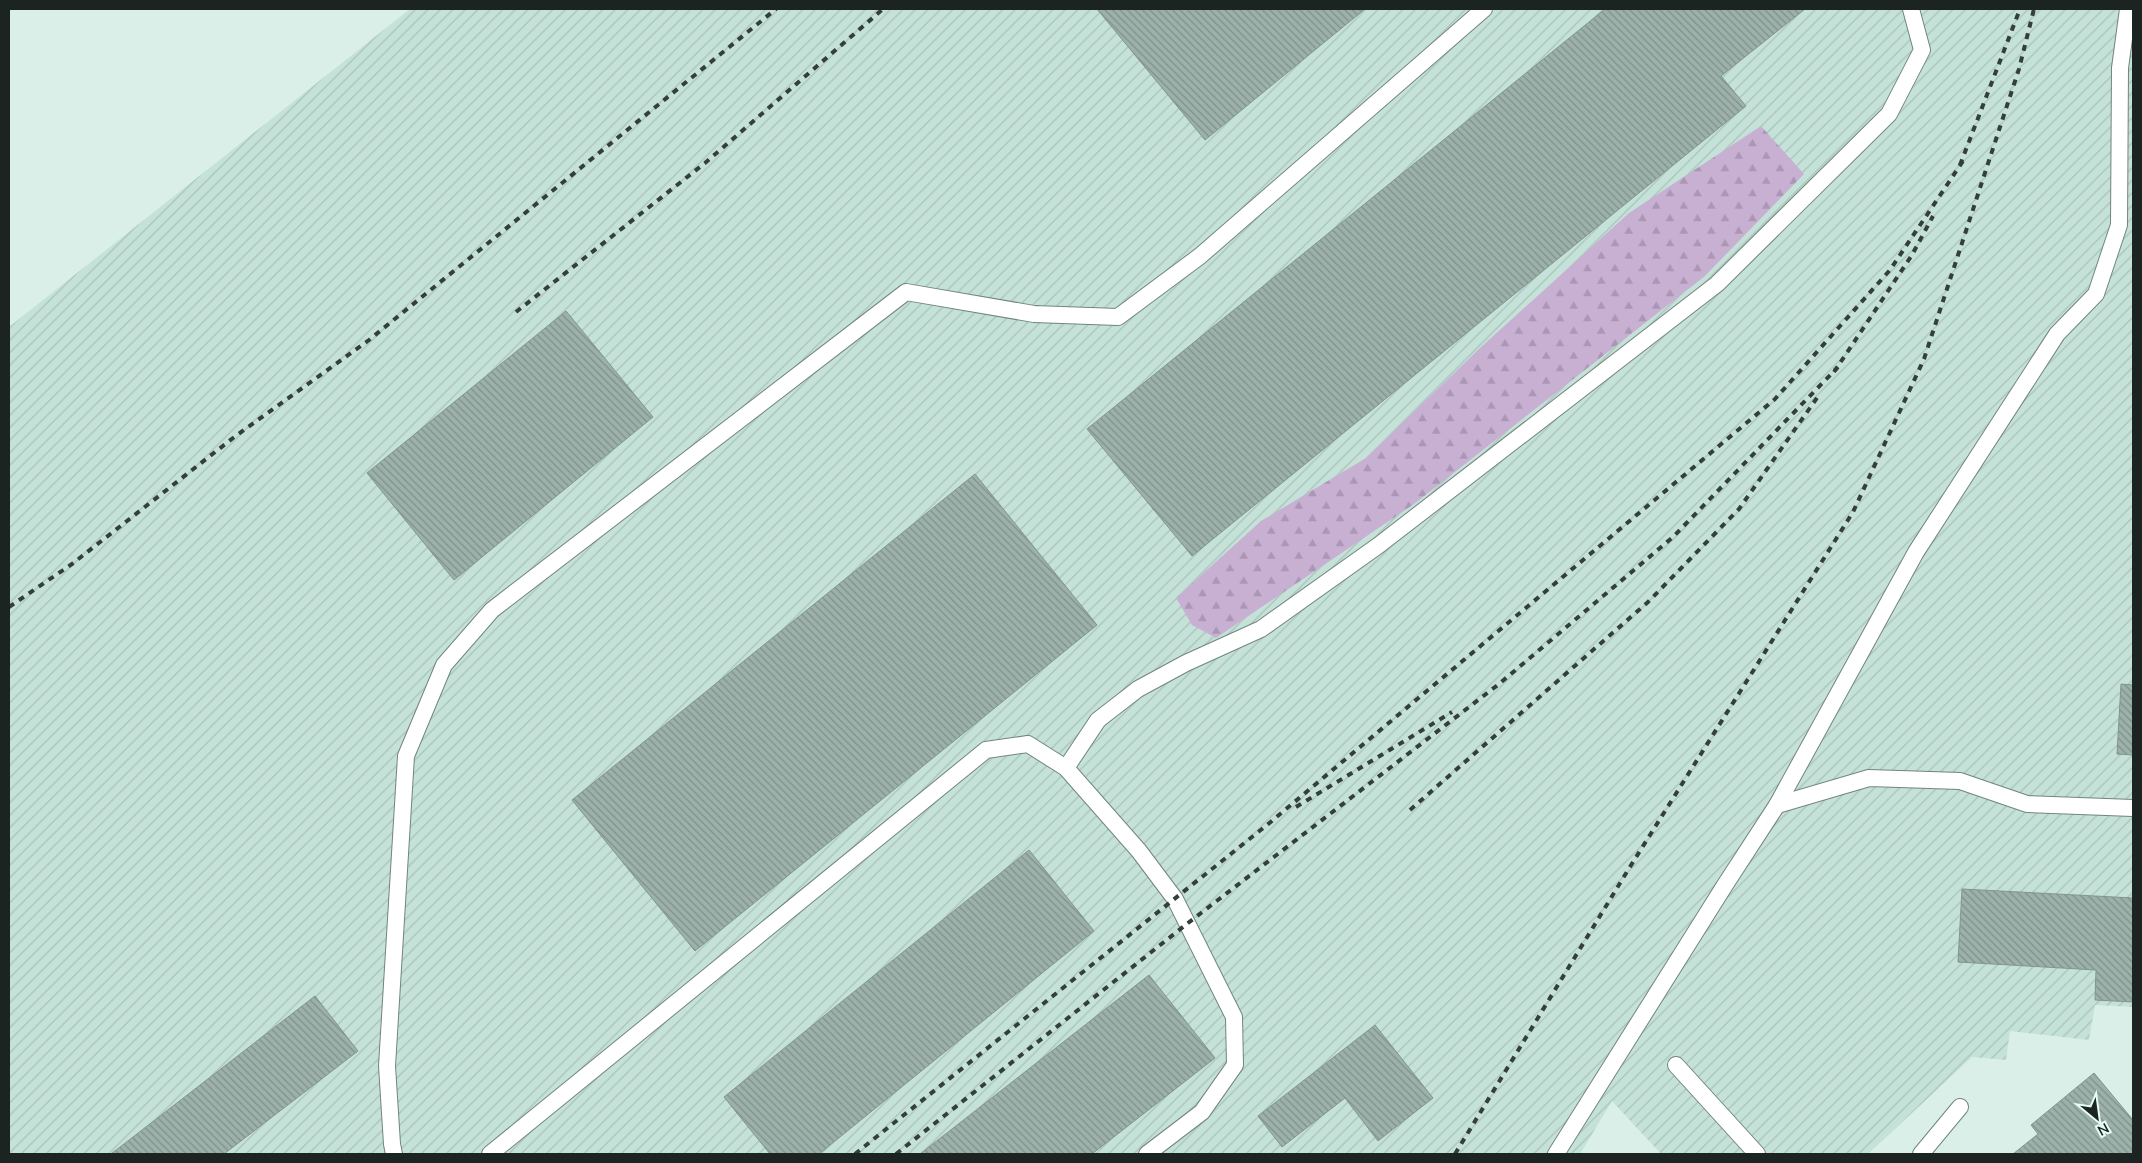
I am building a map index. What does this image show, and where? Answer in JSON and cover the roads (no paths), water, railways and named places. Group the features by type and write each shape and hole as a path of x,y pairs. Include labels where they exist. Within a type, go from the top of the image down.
{"lane":[{"path":"394,1154 387,1066 406,756 444,665 492,610 906,292 1034,314 1118,317 1200,256 1484,9"},
{"path":"1066,768 1098,720 1138,689 1186,663 1260,629 1379,545 1717,284 1889,114 1922,50 1911,9"},
{"path":"1556,1154 1724,885 1777,805 1916,552 2057,334 2096,294 2119,225 2120,68 2128,9"},
{"path":"490,1154 986,750 1028,744 1066,768 1139,851 1175,900 1234,1017 1235,1065 1202,1112 1148,1154"},
{"path":"1777,805 1869,778 1960,781 2027,804 2133,808"},
{"path":"1676,1065 1757,1154"},
{"path":"1920,1154 1960,1107"}],"railway":[{"path":"9,607 72,564 233,438 369,340 776,9"},
{"path":"516,312 705,163 883,9"},
{"path":"1960,165 2020,9"},
{"path":"1455,1154 1628,870 1853,512 1924,359 2019,69 2034,9"},
{"path":"855,1154 1267,825 1775,399 1890,270 1963,161"},
{"path":"1834,372 1912,255 1933,216"},
{"path":"896,1154 1188,923 1499,684 1673,537 1838,367"},
{"path":"1410,810 1648,602 1739,509 1819,395"},
{"path":"1296,807 1452,712"}]}
